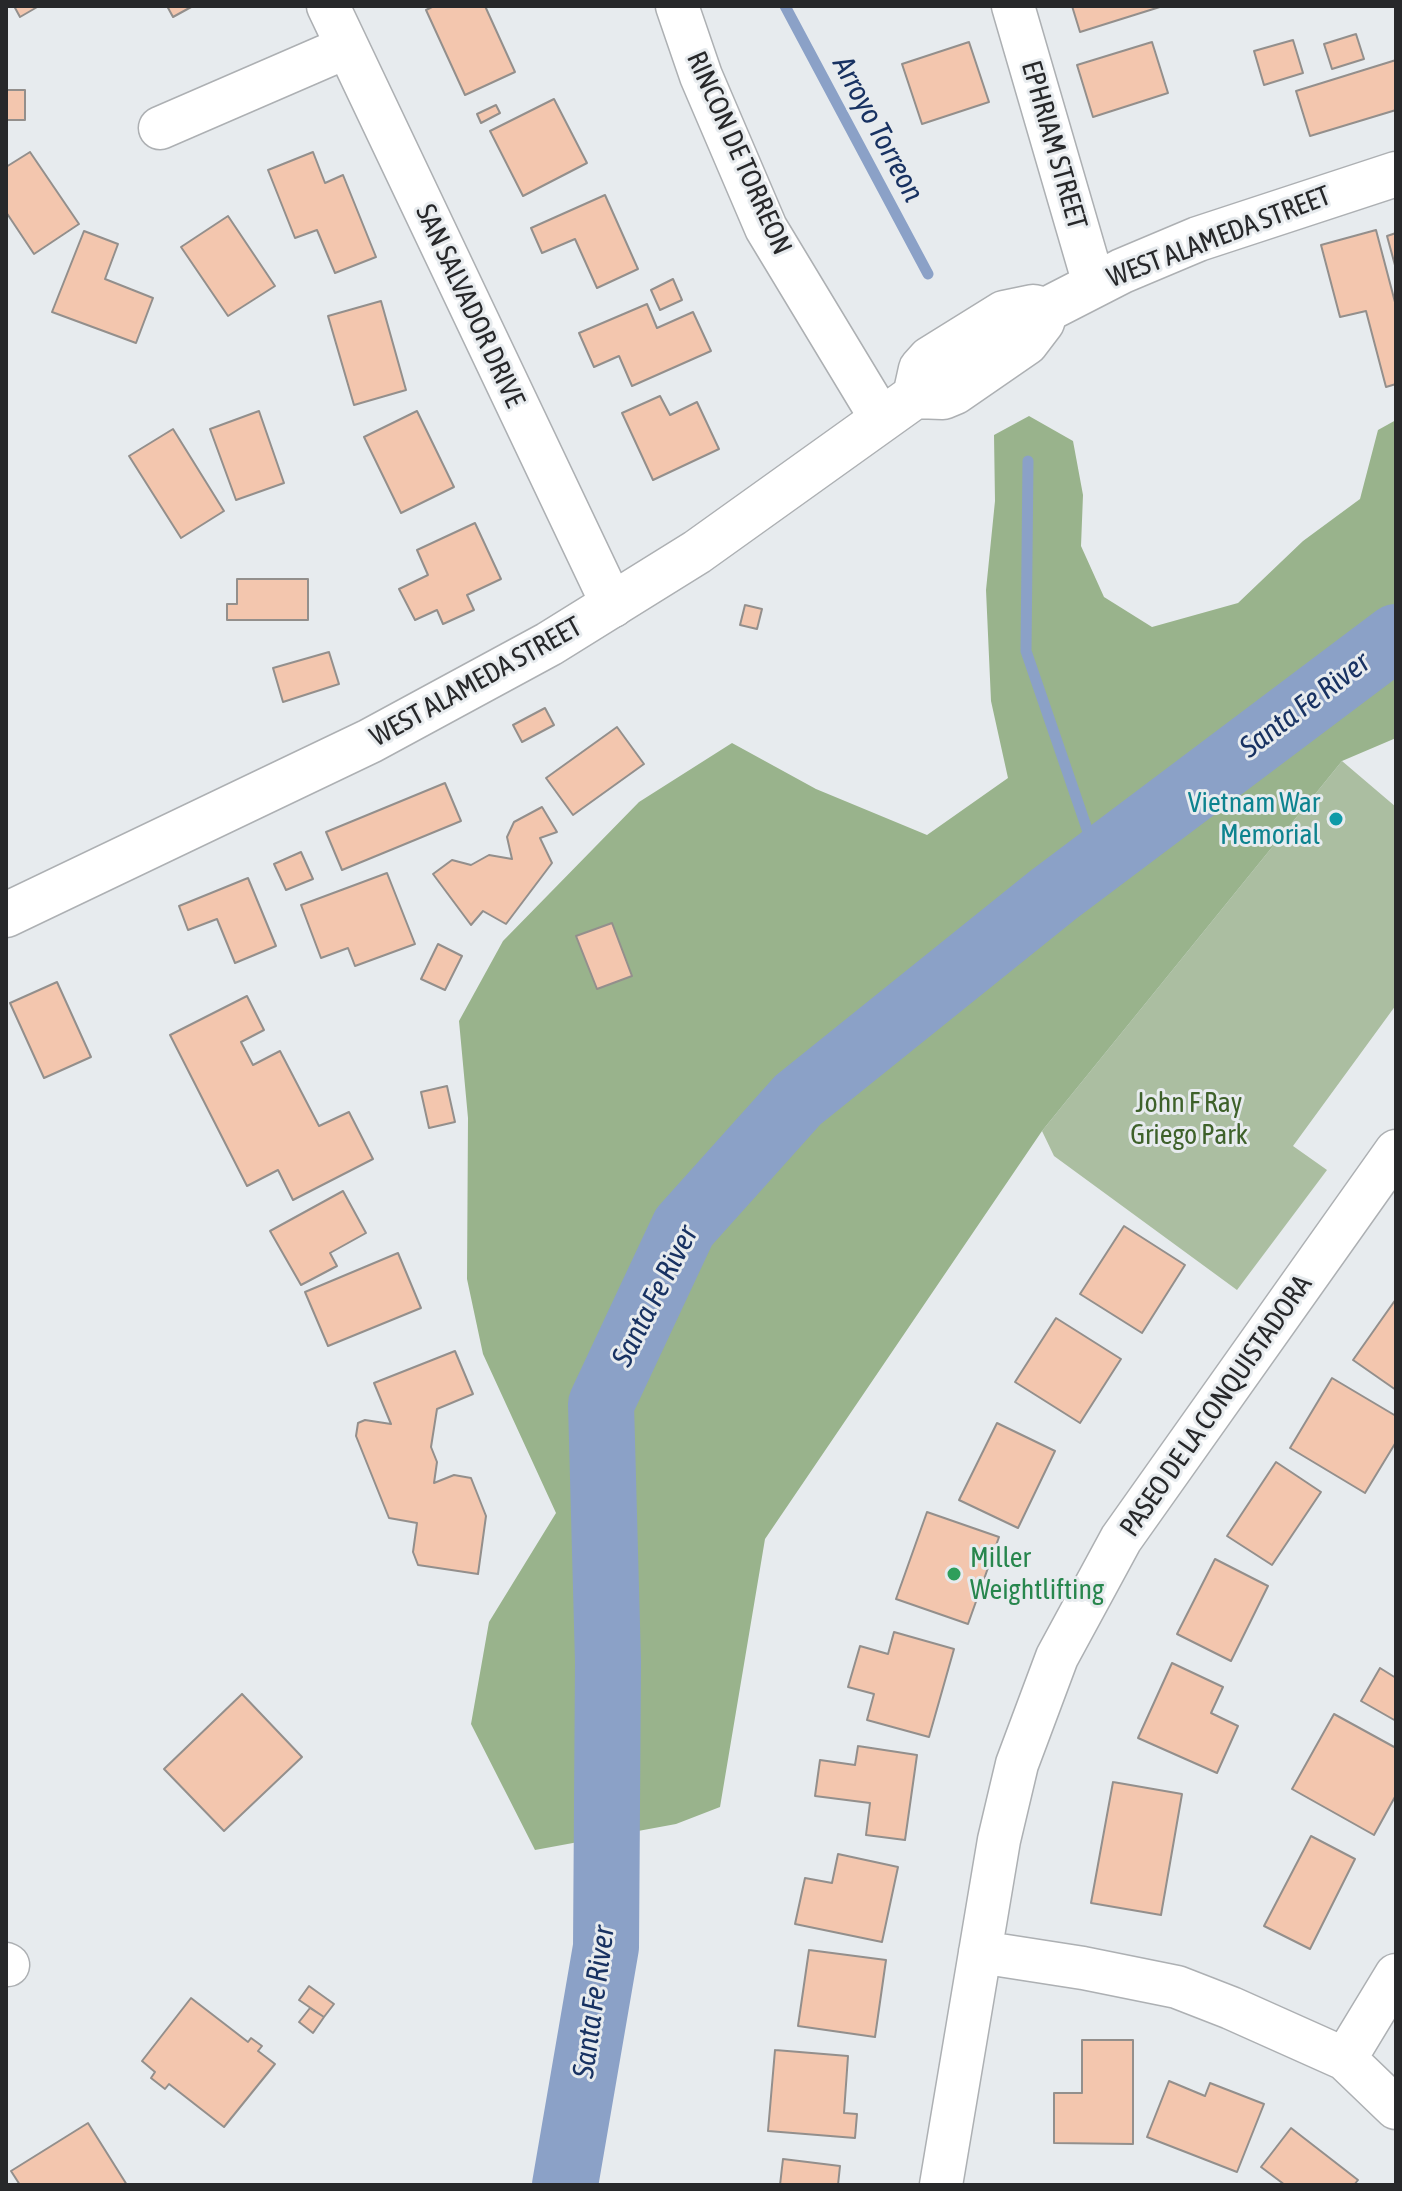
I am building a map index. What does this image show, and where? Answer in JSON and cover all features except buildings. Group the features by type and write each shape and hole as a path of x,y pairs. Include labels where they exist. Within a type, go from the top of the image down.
{"street":[{"name":"SAN SALVADOR DRIVE","path":"328,6 613,606"},
{"name":"RINCON DE TORREON","path":"677,6 701,76 766,228 898,408"},
{"name":"EPHRIAM STREET","path":"1013,6 1094,284"},
{"path":"160,128 347,47"},
{"name":"WEST ALAMEDA STREET","path":"6,915 370,741 515,664 613,606 756,511 898,408 930,359 1004,313 1033,307 1046,310 1094,284 1198,239 1396,174"},
{"name":"PASEO DE LA CONQUISTADORA","path":"941,2185 992,1876 1017,1764 1057,1657 1121,1539 1396,1151"},
{"path":"980,1952 1177,1987 1345,2059 1396,2108"},
{"path":"1345,2059 1396,1975"}],"green space":[{"path":"1029,416 1073,441 1083,495 1081,546 1104,597 1152,627 1238,603 1303,541 1360,499 1378,430 1396,420 1396,738 1342,761 1042,1131 765,1539 720,1807 676,1824 535,1850 471,1724 489,1622 556,1513 483,1354 467,1279 468,1118 459,1021 503,941 639,802 732,743 816,789 927,835 1008,778 991,701 986,590 995,501 994,435"},
{"name":"John F Ray Griego Park","path":"1342,761 1396,807 1396,1005 1293,1146 1327,1170 1237,1290 1054,1156 1042,1131"}],"waterway":[{"name":"Arroyo Torreon","path":"785,6 928,274"},
{"path":"1028,461 1026,651 1098,861"},
{"name":"Santa Fe River","path":"565,2185 606,1947 608,1662 601,1404 684,1227 798,1100 1053,895 1396,637"}],"place":[{"name":"Vietnam War Memorial","path":"1336,819"},
{"name":"Miller Weightlifting","path":"954,1574"}]}
